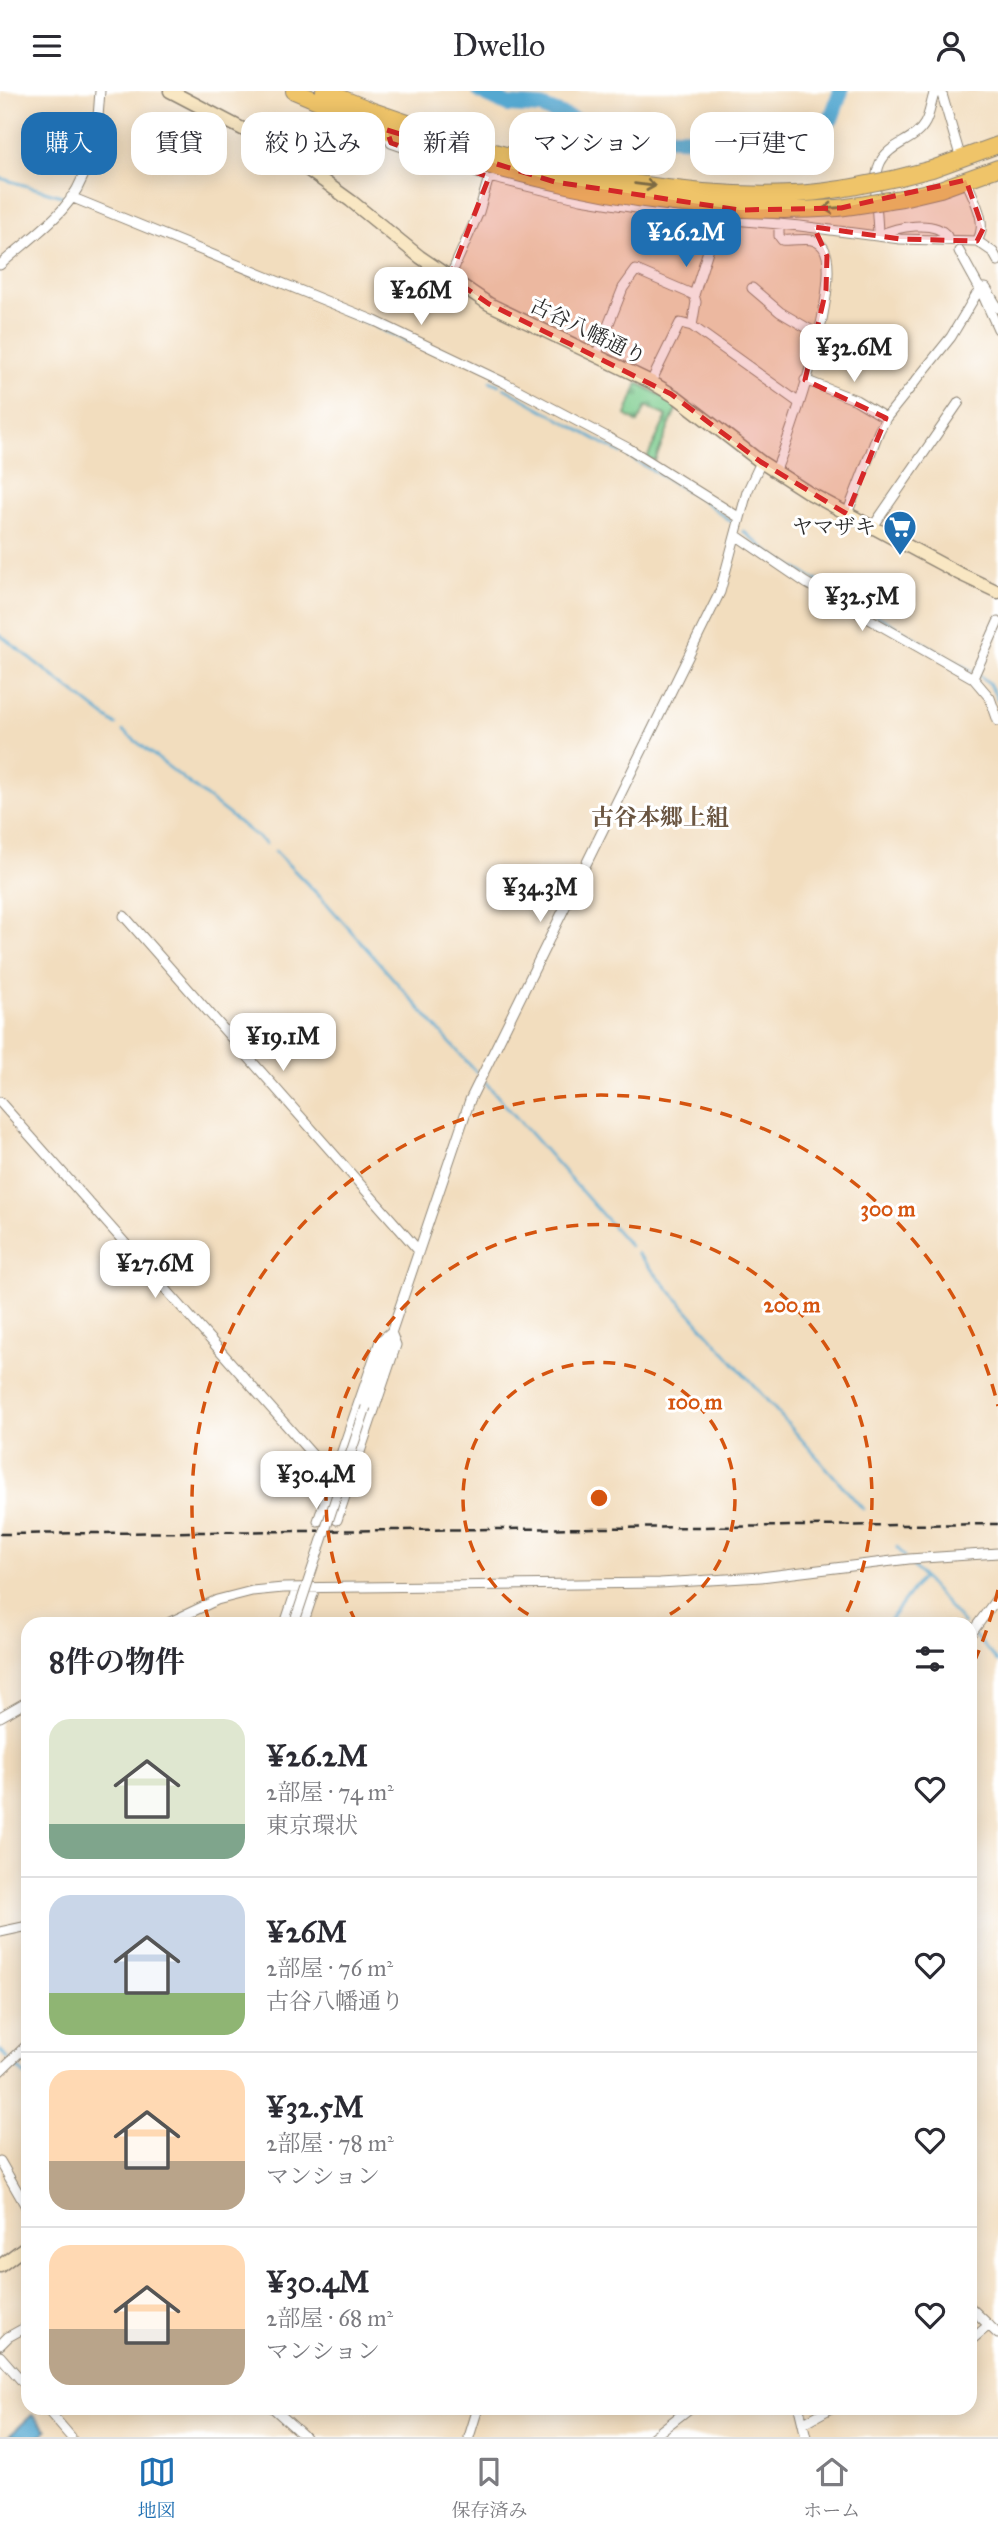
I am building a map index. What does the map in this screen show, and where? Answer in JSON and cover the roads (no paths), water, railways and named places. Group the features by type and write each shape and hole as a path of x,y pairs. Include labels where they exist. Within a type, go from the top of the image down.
{"highway":[{"path":"294,91 399,134"},
{"path":"324,91 399,122"},
{"path":"495,164 569,171 696,192 792,194 835,190 897,178 998,145"},
{"path":"495,166 555,183 618,195 726,209 793,210 841,208 902,198 992,171"}],"street":[{"path":"0,265 64,209 71,197 84,174 99,110 100,91"},
{"name":"古谷八幡通り","path":"170,91 275,146 489,304 651,382 678,398 775,472 958,573 997,589"},
{"path":"878,235 879,164 896,145 915,135 925,124 934,91"},
{"path":"941,91 961,159"},
{"path":"495,167 581,199 679,215 900,239 977,241 993,252 998,261"},
{"path":"450,277 480,212 483,175"},
{"path":"966,180 982,222 982,232 977,241"},
{"path":"71,197 375,321 505,383 628,448 740,518"},
{"path":"692,326 694,295 718,219"},
{"path":"775,472 819,335 826,290 826,253 821,245 814,241 782,240 779,224"},
{"path":"878,235 895,227 934,227 941,229 947,236"},
{"path":"959,251 998,329"},
{"path":"596,356 623,288 636,270 694,295"},
{"path":"751,288 788,317 819,335"},
{"path":"847,514 886,418 940,352 980,290 986,288 990,292 998,308"},
{"path":"651,382 680,323 692,326 798,401"},
{"path":"805,380 856,400 886,418"},
{"path":"873,528 959,402"},
{"path":"296,1617 470,1100 720,592 747,492 761,463"},
{"path":"737,536 806,583 972,678 990,698 998,721"},
{"path":"972,678 998,622"},
{"path":"124,916 419,1251"},
{"path":"0,1102 333,1478"},
{"path":"318,1521 380,1341 391,1332"},
{"path":"337,1520 396,1345 391,1332"},
{"path":"181,1617 217,1600 252,1591 315,1587 660,1583 761,1577 909,1559 998,1553"},
{"path":"305,1617 315,1587"},
{"path":"287,1617 297,1588"},
{"path":"977,1626 998,1597"},
{"path":"0,1717 21,1705"},
{"path":"0,1931 21,1927"},
{"path":"0,2071 21,2051"},
{"path":"0,2161 21,2198"},
{"path":"0,2266 21,2250"},
{"path":"977,2314 998,2334"},
{"path":"977,2335 989,2325"},
{"path":"0,2346 8,2337 21,2330"},
{"path":"0,2356 21,2380"},
{"path":"52,2415 71,2437"},
{"path":"281,2415 305,2437"},
{"path":"288,2415 290,2422"},
{"path":"470,2437 476,2415"},
{"path":"653,2437 681,2415"},
{"path":"801,2415 806,2437"},
{"path":"804,2423 818,2415"}],"water":[{"path":"32,2415 47,2430 40,2437 8,2437"}],"waterway":[{"path":"479,91 508,105 541,107 607,133 770,145 800,143 831,119 841,91"},
{"path":"0,178 65,197"},
{"path":"238,269 254,276"},
{"path":"341,312 370,324"},
{"path":"376,327 411,343"},
{"path":"490,381 499,385"},
{"path":"504,388 622,454"},
{"path":"629,457 701,499 733,523"},
{"path":"743,531 770,553 972,671"},
{"path":"0,635 116,725"},
{"path":"979,675 989,683 998,700"},
{"path":"123,731 266,844"},
{"path":"275,851 328,905 476,1072"},
{"path":"485,1082 630,1246"},
{"path":"637,1253 863,1509"},
{"path":"897,1547 904,1556"},
{"path":"911,1564 958,1617"},
{"path":"892,1617 921,1579"},
{"path":"977,1639 998,1662"},
{"path":"0,2050 8,2058"},
{"path":"12,2062 21,2071"}],"railway":[{"path":"0,1534 998,1524"}],"place":[{"name":"ヤマザキ","path":"900,557"}],"district":[{"name":"古谷本郷上組","path":"660,817"}]}
